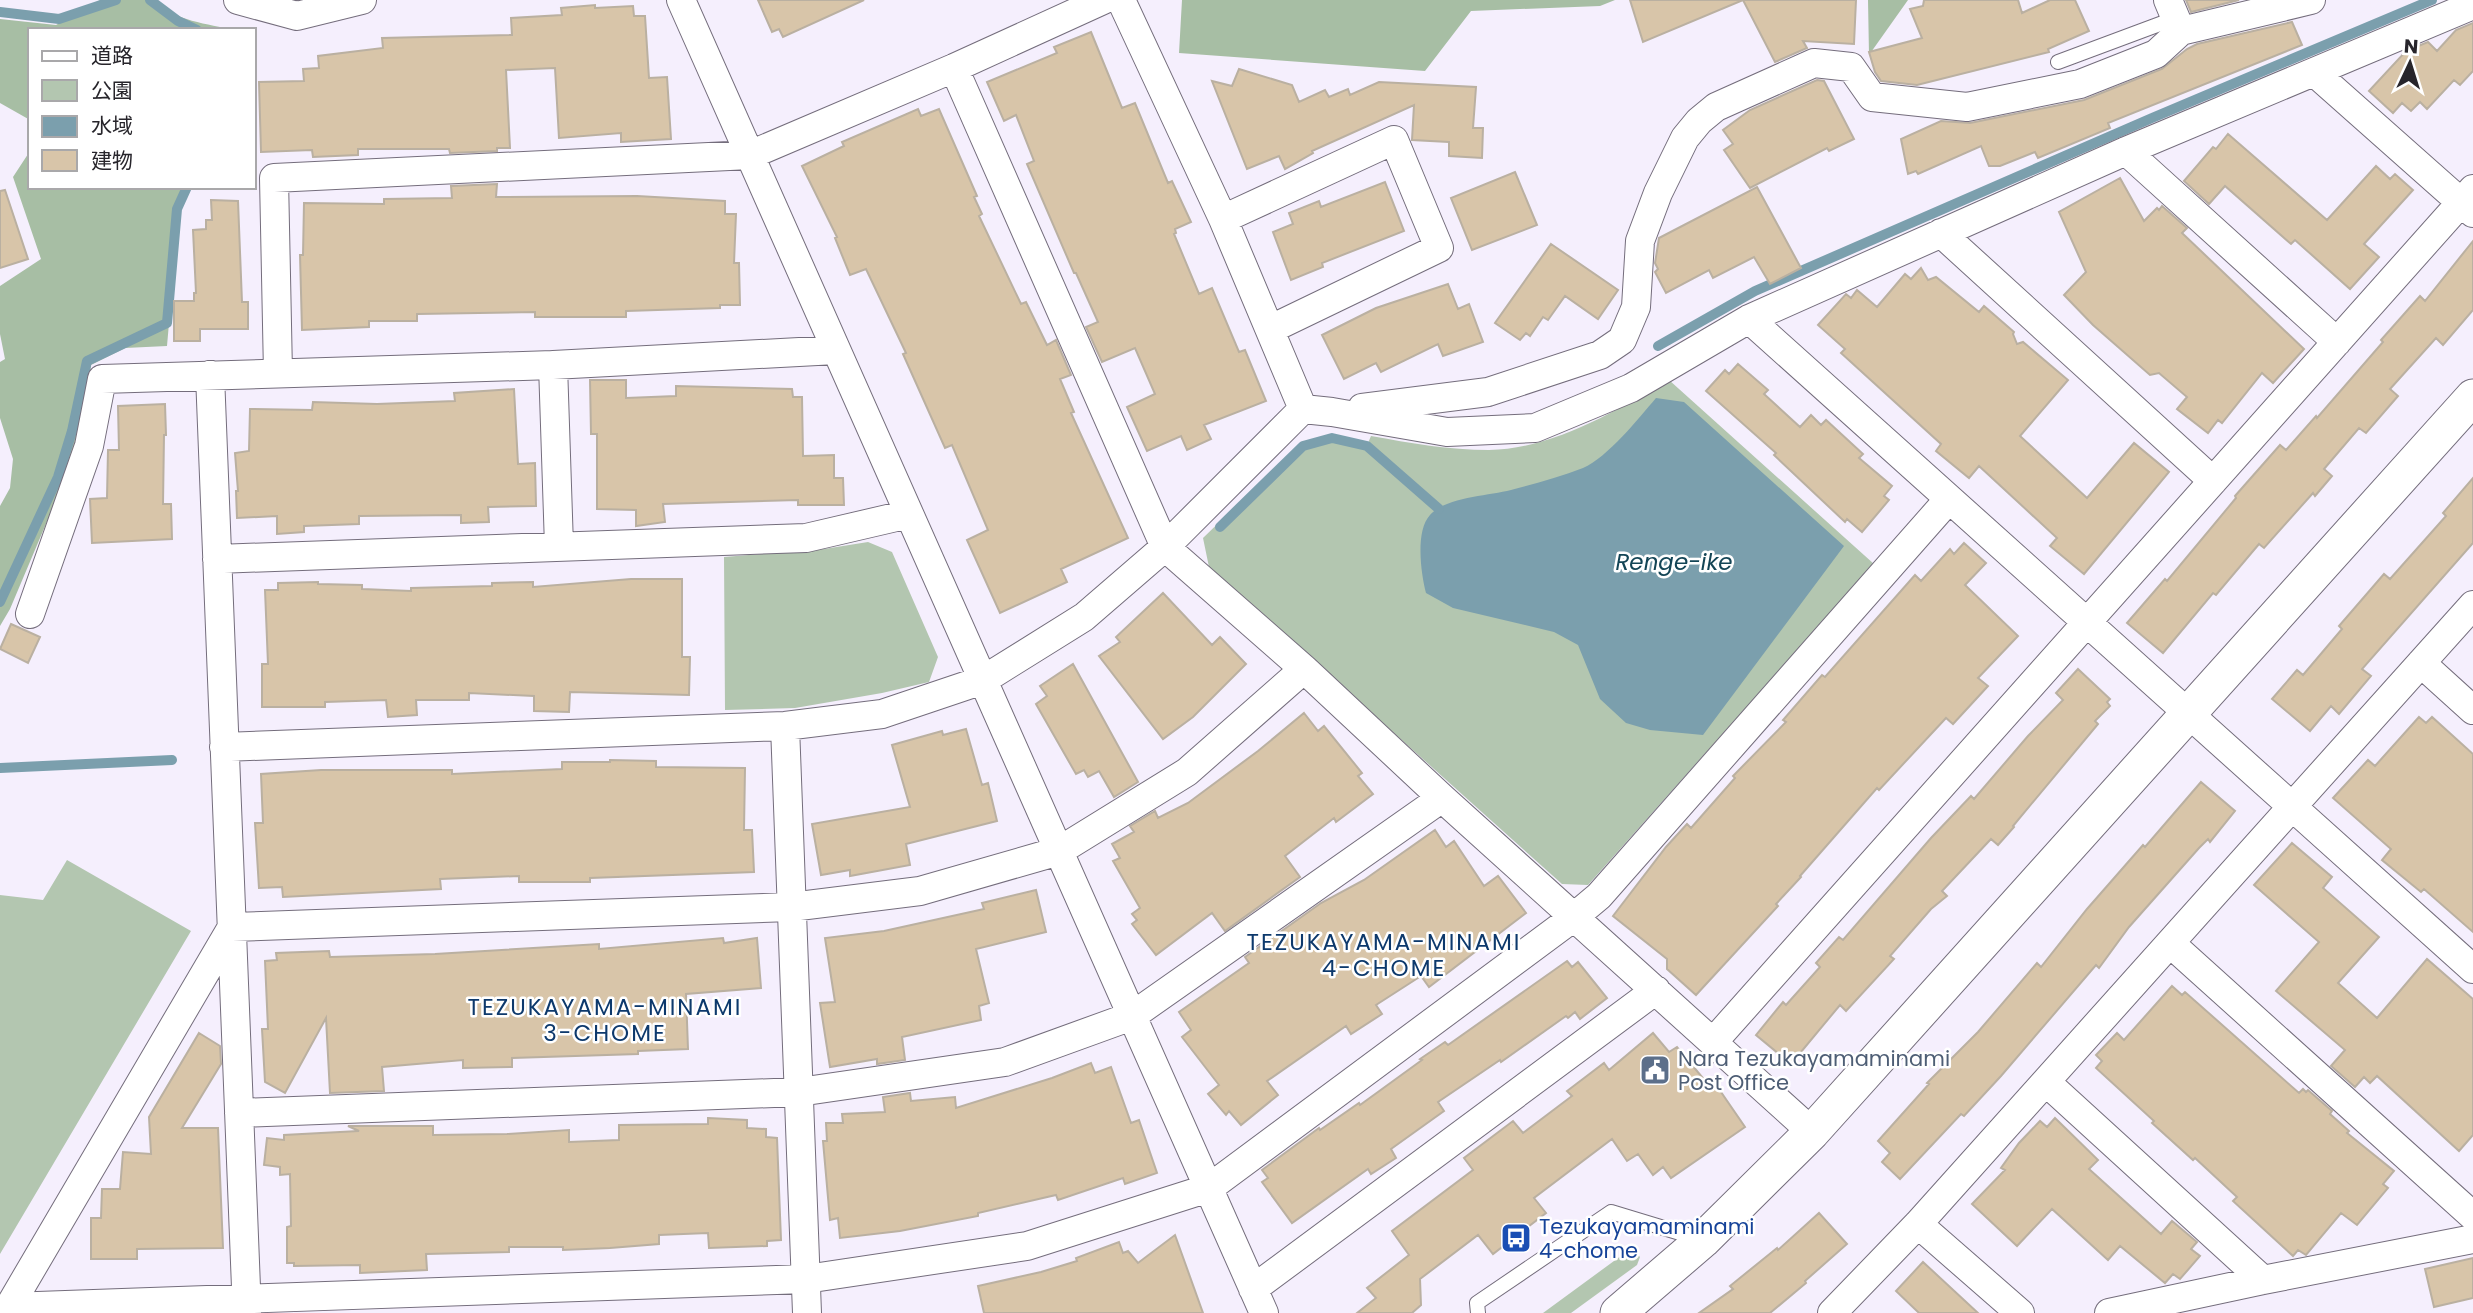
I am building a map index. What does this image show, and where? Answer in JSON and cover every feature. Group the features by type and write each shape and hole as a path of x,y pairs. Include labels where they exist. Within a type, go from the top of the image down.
{"street":[{"path":"238,0 297,16 362,0"},
{"path":"681,0 1259,1301 1656,990"},
{"path":"278,373 274,178 750,155 954,68 1103,0"},
{"path":"1121,0 1223,219 1303,409"},
{"path":"1332,412 1488,392 1600,355 1622,340 1636,307 1640,241 1658,193 1685,138 1699,121 1716,107 1814,63 1851,67 1872,97 1967,107 2080,84 2157,54 2175,16 2311,0"},
{"path":"1303,409 1447,432 1535,428 1631,388 1749,319 2126,150 2473,5"},
{"path":"954,68 1164,547 1304,669 1442,798 1812,1132"},
{"path":"1714,1041 2337,341 2469,202 2314,72"},
{"path":"1223,219 1394,139 1439,248 1271,329"},
{"path":"2126,150 2337,341"},
{"path":"1941,233 2213,481"},
{"path":"1749,319 2473,969"},
{"path":"30,614 89,446 102,379 552,365 836,350"},
{"path":"552,365 559,546"},
{"path":"210,375 247,1305"},
{"path":"1618,1313 1703,1240 1812,1132 2473,397"},
{"path":"224,747 785,726 881,713 983,680 1083,617 1164,547 1303,409"},
{"path":"6,1310 247,1305 806,1279 1027,1246 1209,1188 1599,896 1949,499"},
{"path":"217,559 806,538 909,514"},
{"path":"1832,1313 1918,1224 2473,605"},
{"path":"2421,663 2473,710"},
{"path":"232,927 791,907 920,891 1059,851 1187,772 1304,669"},
{"path":"785,726 807,1313"},
{"path":"239,1113 799,1092 1005,1062 1132,1016 1442,798"},
{"path":"6,1310 232,927"},
{"path":"2170,943 2473,1216"},
{"path":"2046,1082 2263,1280"},
{"path":"1918,1224 2020,1313"},
{"path":"2109,1313 2473,1239"}],"lane":[{"path":"2058,62 2175,16"},
{"path":"1478,1313 1477,1303 1611,1212 1703,1240"}],"green space":[{"path":"100,0 157,0 172,13 224,28 28,28 28,119 0,103 0,19 56,25"},
{"path":"1182,0 1615,0 1600,6 1471,11 1425,71 1179,53"},
{"path":"1868,0 1908,0 1869,55"},
{"path":"28,154 28,189 181,189 167,346 125,348 91,365 81,441 10,609 0,626 0,506 10,488 13,459 0,418 0,362 5,359 0,334 0,286 41,259 13,177"},
{"path":"1669,380 1874,564 1588,885 1562,884 1209,567 1203,538 1302,442 1333,434 1368,443 1371,436 1459,449 1513,448 1560,436 1583,426"},
{"path":"868,542 892,552 938,657 929,682 795,708 725,710 724,557 824,549"},
{"path":"67,860 191,931 0,1254 0,895 43,900"},
{"path":"1629,1250 1640,1257 1637,1265 1571,1313 1543,1313"}],"water":[{"name":"Renge-ike","path":"1656,398 1684,402 1844,546 1703,735 1650,730 1626,723 1600,699 1578,645 1554,632 1453,608 1426,593 1422,575 1422,531 1425,522 1437,509 1457,501 1556,477 1593,463 1612,447"}],"building":[{"path":"758,0 864,0 783,37 779,29 772,32"},
{"path":"1630,0 1743,0 1643,42"},
{"path":"1743,0 1856,0 1854,44 1803,41 1807,48 1775,62"},
{"path":"1924,0 2018,0 2022,13 2050,0 2075,0 2089,31 2048,49 2049,52 1917,85 1881,81 1875,72 1869,52 1922,38 1910,9 1923,6"},
{"path":"2186,0 2239,0 2191,12"},
{"path":"595,5 595,8 633,6 634,16 645,16 649,78 667,77 671,139 621,142 621,133 559,138 555,68 506,70 510,148 450,153 449,149 358,149 358,155 313,157 312,150 261,152 259,82 304,81 303,69 319,68 318,56 383,48 382,38 512,35 511,18 562,15 561,8"},
{"path":"2292,22 2302,45 2108,123 2110,128 2038,158 2035,152 2000,166 1989,166 1981,146 1918,174 1916,171 1908,174 1901,139 1941,121 1970,123 2084,100 2162,69 2197,44"},
{"path":"2473,23 2473,71 2460,85 2454,80 2427,109 2420,102 2411,111 2402,103 2393,113 2369,91 2406,51 2428,42 2437,51 2456,30"},
{"path":"1091,32 1122,108 1135,103 1168,183 1172,181 1191,222 1175,229 1174,234 1199,294 1212,288 1239,352 1245,350 1266,401 1204,425 1211,439 1187,450 1181,436 1147,451 1127,407 1155,394 1135,348 1102,362 1086,327 1098,322 1027,164 1034,161 1016,115 1004,121 987,82 1057,53 1054,47"},
{"path":"1239,69 1292,85 1299,102 1325,90 1329,97 1348,89 1350,95 1379,82 1476,87 1473,128 1483,128 1482,158 1449,156 1449,142 1412,140 1414,105 1312,151 1313,153 1285,169 1279,156 1247,169 1212,81 1232,86"},
{"path":"1817,80 1824,81 1854,139 1829,151 1827,148 1750,188 1724,150 1733,144 1723,130 1750,110"},
{"path":"918,109 921,116 939,109 977,196 974,197 982,214 979,216 1021,304 1026,302 1047,345 1056,340 1071,375 1060,379 1074,412 1071,413 1128,538 1061,569 1067,582 1000,613 967,540 988,530 952,445 945,448 903,354 906,353 866,269 850,275 835,238 837,237 802,166 844,146 842,142"},
{"path":"2228,134 2327,220 2376,166 2390,179 2395,174 2413,190 2364,244 2379,257 2350,289 2295,240 2291,244 2225,186 2209,204 2184,181"},
{"path":"1515,172 1537,225 1472,250 1451,198"},
{"path":"2120,178 2144,221 2162,206 2187,228 2182,233 2304,349 2273,383 2262,373 2222,423 2218,420 2208,433 2177,409 2187,397 2159,373 2150,375 2093,325 2064,295 2086,272 2059,212"},
{"path":"1385,182 1404,231 1322,263 1323,267 1291,280 1273,232 1293,224 1289,213 1319,201 1321,207"},
{"path":"497,184 496,197 637,196 725,201 725,214 736,214 734,263 739,263 740,305 626,311 626,317 535,317 535,312 417,314 417,321 369,321 369,327 302,330 300,255 303,255 304,203 384,204 384,199 452,198 451,186"},
{"path":"1757,187 1801,268 1770,284 1754,257 1713,278 1709,270 1666,293 1655,272 1658,269 1655,263 1659,238"},
{"path":"5,190 28,259 0,268 0,191"},
{"path":"211,200 238,201 242,302 248,302 248,329 200,329 200,341 174,341 174,301 194,301 196,293 193,230 206,229 206,220 212,220"},
{"path":"2473,241 2473,310 2443,345 2436,338 2390,389 2398,396 2366,433 2359,428 2324,469 2332,476 2315,496 2313,493 2264,548 2259,544 2216,595 2213,593 2163,653 2127,623 2165,579 2167,581 2280,445 2286,450 2316,416 2317,418 2420,296 2425,301"},
{"path":"1551,244 1618,290 1598,319 1565,296 1548,320 1543,317 1530,336 1526,333 1520,340 1495,323"},
{"path":"1921,268 1928,280 1936,277 1979,312 1984,306 2014,332 2017,344 2023,342 2068,380 2020,436 2087,498 2134,443 2169,472 2084,574 2050,546 2057,538 1979,466 1969,478 1936,451 1941,444 1841,353 1845,349 1818,325 1846,294 1851,298 1857,290 1877,307 1905,274 1911,279"},
{"path":"1448,284 1458,309 1469,304 1483,342 1443,356 1438,344 1381,372 1376,363 1344,379 1322,335 1376,308"},
{"path":"1738,364 1768,390 1764,394 1800,427 1811,415 1821,425 1826,420 1863,454 1859,458 1892,486 1884,496 1889,500 1862,532 1847,519 1845,522 1774,455 1776,453 1706,391 1725,370 1729,374"},
{"path":"590,380 626,380 626,398 676,396 676,386 792,389 793,397 802,397 803,456 834,455 834,478 843,478 844,505 798,505 798,500 663,504 665,522 636,526 636,510 597,509 597,434 591,434"},
{"path":"514,389 518,464 535,463 536,506 488,507 489,522 461,523 461,515 359,516 359,524 304,526 304,532 277,534 277,516 237,518 235,453 249,451 250,409 312,410 313,402 377,404 455,401 454,393"},
{"path":"165,404 163,504 171,504 172,539 92,543 90,499 107,498 108,450 119,450 118,406"},
{"path":"2473,478 2473,543 2362,669 2371,676 2339,714 2331,706 2310,731 2272,699 2297,670 2303,675 2342,629 2339,626 2384,574 2390,579 2446,516 2443,513"},
{"path":"1964,543 1986,563 1965,585 2018,636 1978,678 1988,686 1953,724 1946,718 1879,790 1877,788 1776,904 1778,906 1696,995 1667,969 1667,959 1613,916 1666,847 1687,824 1691,828 1735,778 1733,776 1786,722 1783,720 1822,675 1825,677 1915,575 1921,581 1950,549 1954,554"},
{"path":"631,579 682,579 682,657 690,657 689,695 570,692 569,712 534,711 534,696 469,693 469,700 416,700 417,715 388,717 386,700 325,702 325,707 262,707 262,664 268,664 265,590 278,590 278,583 318,582 362,585 362,589 411,591 411,588 492,586 492,583 533,582 533,587"},
{"path":"1163,593 1212,645 1220,637 1246,664 1193,717 1163,739 1099,656 1120,642 1116,637"},
{"path":"11,624 40,637 28,663 0,649"},
{"path":"1073,664 1138,782 1114,797 1099,771 1088,777 1084,770 1076,774 1036,704 1047,696 1040,686"},
{"path":"2078,669 2110,699 2107,702 2110,706 2095,721 2098,724 1998,845 1991,839 1942,891 1947,896 1931,909 1890,956 1894,959 1846,1011 1840,1005 1791,1064 1756,1035 1783,1002 1786,1005 1820,967 1816,963 1839,937 1843,940 1931,838 1971,796 1974,799 2063,700 2056,693"},
{"path":"1304,713 1318,731 1324,726 1362,773 1358,776 1373,794 1336,822 1334,818 1285,856 1300,877 1225,931 1212,913 1156,955 1132,924 1137,920 1132,914 1140,908 1113,861 1120,858 1112,844 1134,832 1130,826 1155,811 1158,818 1188,803"},
{"path":"2419,717 2426,723 2432,717 2473,754 2473,932 2424,889 2421,892 2382,860 2391,849 2333,798 2368,760 2375,766"},
{"path":"966,729 982,785 988,783 997,821 906,844 910,865 850,876 850,870 821,875 812,824 910,807 892,745 942,731 943,735"},
{"path":"656,761 656,767 745,768 744,830 752,830 754,872 590,878 590,882 519,882 519,876 440,879 441,889 283,897 282,887 259,888 255,823 263,823 261,774 321,770 452,770 452,774 562,769 562,762"},
{"path":"2201,782 2235,811 2210,842 2208,839 2199,848 2129,927 2099,968 2096,965 2001,1076 1900,1179 1882,1162 1890,1153 1878,1141 2037,963 2041,967 2087,909"},
{"path":"1435,830 1446,847 1454,841 1484,886 1498,876 1526,913 1429,987 1421,976 1376,1005 1382,1014 1351,1034 1346,1026 1267,1081 1278,1095 1241,1125 1229,1111 1226,1115 1208,1094 1219,1085 1182,1037 1191,1030 1179,1012 1249,963 1245,957 1321,903 1364,880"},
{"path":"2292,843 2332,877 2323,888 2379,937 2338,983 2377,1018 2427,959 2473,999 2473,1135 2459,1151 2377,1076 2370,1083 2364,1077 2355,1087 2331,1066 2345,1050 2276,991 2319,942 2254,885"},
{"path":"1036,890 1046,932 976,949 989,1003 979,1006 981,1020 902,1037 905,1060 877,1064 877,1059 830,1067 820,1003 835,1002 825,938 884,931 984,909 982,903"},
{"path":"723,938 724,943 757,938 761,988 686,994 688,1049 638,1051 638,1054 512,1058 512,1067 463,1068 463,1060 382,1067 384,1091 330,1093 326,1018 285,1093 265,1082 262,1029 268,1029 265,961 277,960 276,953 329,951 330,957 599,944 599,949"},
{"path":"1567,961 1572,967 1578,962 1607,998 1580,1019 1575,1012 1568,1018 1566,1016 1438,1102 1444,1111 1391,1149 1396,1158 1371,1174 1368,1169 1292,1223 1262,1182 1268,1178 1262,1170 1319,1128 1320,1130 1359,1103 1360,1105 1422,1060 1420,1059 1445,1042 1448,1045"},
{"path":"2172,986 2182,995 2185,992 2299,1093 2303,1089 2306,1092 2308,1090 2332,1111 2330,1114 2349,1131 2347,1133 2394,1171 2383,1184 2388,1188 2357,1225 2341,1213 2306,1255 2298,1250 2293,1256 2233,1201 2237,1197 2152,1123 2154,1121 2096,1068 2102,1061 2096,1055 2117,1033 2124,1040"},
{"path":"199,1033 220,1046 221,1064 182,1128 218,1128 223,1248 137,1249 137,1259 91,1259 91,1218 101,1218 102,1189 120,1189 123,1152 151,1154 149,1117"},
{"path":"1653,1033 1669,1052 1677,1047 1707,1083 1712,1079 1745,1127 1671,1178 1663,1167 1653,1175 1638,1154 1627,1161 1612,1139 1534,1198 1546,1213 1493,1254 1478,1235 1420,1279 1421,1305 1412,1313 1357,1313 1376,1298 1367,1288 1409,1255 1392,1231 1473,1170 1464,1158 1513,1121 1523,1133 1572,1096 1567,1091 1604,1063 1609,1070"},
{"path":"1091,1063 1095,1073 1111,1067 1131,1123 1139,1120 1157,1173 1125,1184 1123,1178 1058,1200 1056,1195 978,1213 978,1216 900,1231 840,1238 838,1218 830,1220 823,1141 827,1141 826,1123 843,1123 842,1114 885,1112 883,1097 910,1093 911,1101 955,1097 956,1108"},
{"path":"708,1118 747,1120 747,1128 766,1129 766,1137 777,1138 781,1240 767,1241 767,1246 709,1248 708,1233 659,1235 659,1244 610,1248 563,1250 563,1247 509,1247 509,1252 426,1254 427,1270 360,1273 360,1265 294,1266 294,1263 287,1263 287,1227 291,1226 290,1174 280,1175 280,1167 264,1165 267,1138 284,1140 284,1135 359,1131 348,1126 433,1126 433,1135 569,1130 569,1142 619,1140 619,1125 708,1124"},
{"path":"2055,1118 2098,1160 2089,1169 2161,1234 2172,1221 2197,1242 2191,1249 2200,1256 2180,1279 2173,1274 2165,1283 2120,1246 2108,1260 2052,1209 2017,1246 1972,1204 2005,1170 2001,1168 2019,1143 2040,1121 2047,1127"},
{"path":"1819,1213 1847,1244 1770,1313 1699,1313 1733,1289 1730,1286 1777,1248 1778,1250"},
{"path":"1175,1235 1203,1313 984,1313 978,1286 1077,1261 1076,1258 1119,1242 1123,1253 1128,1251 1138,1263"},
{"path":"2473,1258 2473,1298 2434,1307 2425,1269"},
{"path":"1923,1262 1978,1313 1919,1313 1896,1291"}],"waterway":[{"path":"0,12 59,19 116,0"},
{"path":"150,0 178,21 193,28"},
{"path":"1658,346 1755,291 2152,118 2432,0"},
{"path":"0,602 58,477 72,431 87,361 167,323 177,209 186,189"},
{"path":"1220,527 1303,446 1332,438 1367,446 1439,509"},
{"path":"0,768 172,760"}],"place":[{"name":"Nara Tezukayamaminami Post Office","path":"1655,1070"},
{"name":"Tezukayamaminami 4-chome","path":"1516,1238"}],"district":[{"name":"TEZUKAYAMA-MINAMI 4-CHOME","path":"1384,955"},
{"name":"TEZUKAYAMA-MINAMI 3-CHOME","path":"605,1020"}]}
